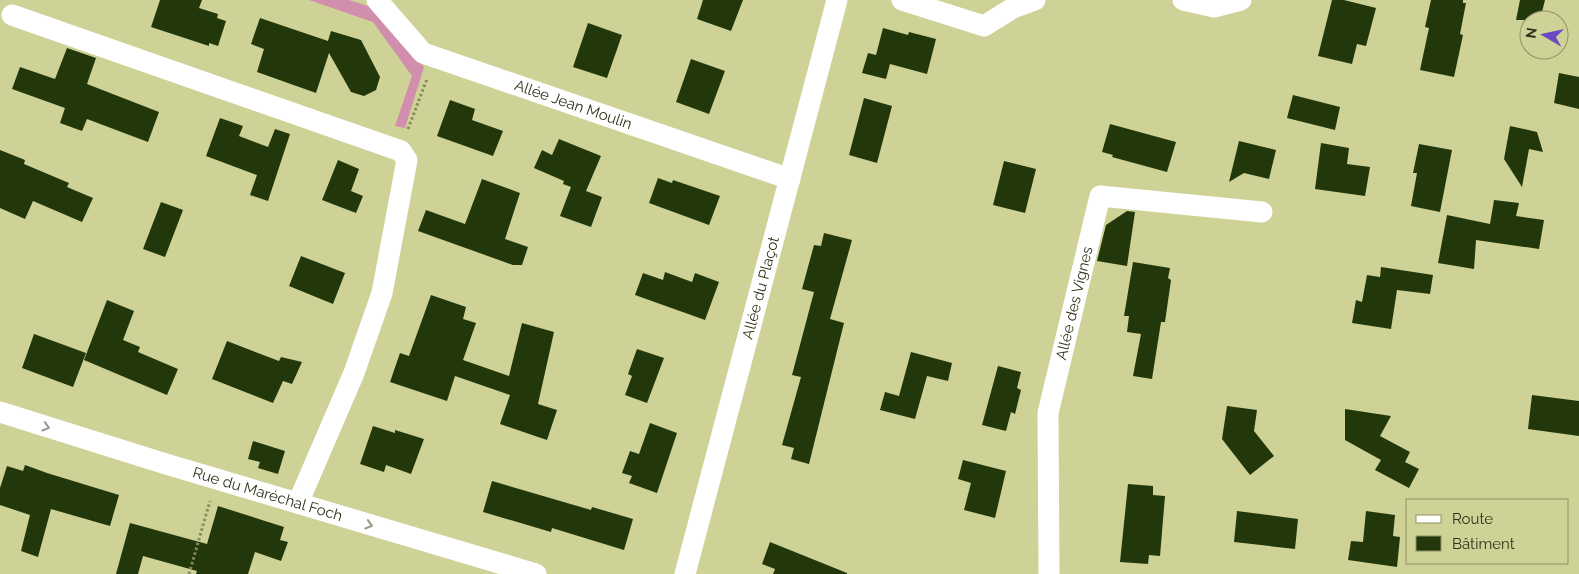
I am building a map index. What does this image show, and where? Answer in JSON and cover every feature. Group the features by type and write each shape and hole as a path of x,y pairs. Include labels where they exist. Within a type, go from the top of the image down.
{"street":[{"name":"Allée Jean Moulin","path":"377,0 424,52 790,179"},
{"name":"Allée du Plaçot","path":"685,574 837,0"},
{"path":"902,0 984,26 1013,8 1035,0"},
{"path":"1184,0 1214,8 1241,0"},
{"path":"12,15 400,151 407,160 382,294 354,373 298,503"},
{"name":"Allée des Vignes","path":"1049,574 1048,413 1100,196 1262,212"},
{"name":"Rue du Maréchal Foch","path":"0,412 216,479 536,574"}],"path":[{"path":"400,151 435,56"},
{"path":"189,574 216,479"}],"shaded area":[{"path":"309,0 349,0 371,7 424,67 405,128 395,126 412,76 373,22"}],"building":[{"path":"160,0 202,0 199,8 218,14 217,18 226,21 218,46 209,43 209,46 151,27"},
{"path":"703,0 743,0 731,31 697,19"},
{"path":"1332,0 1344,0 1376,8 1366,46 1357,44 1352,64 1318,56"},
{"path":"1431,0 1463,0 1463,3 1466,3 1460,34 1463,35 1454,77 1420,70 1429,28 1425,27"},
{"path":"1520,0 1545,0 1542,10 1519,10 1519,20 1516,20"},
{"path":"260,18 328,41 331,31 361,40 380,77 376,90 364,96 351,92 329,53 316,93 257,72 264,49 251,44"},
{"path":"588,23 622,35 607,78 573,67"},
{"path":"883,28 908,35 909,32 936,39 927,74 890,64 886,79 862,73 868,53 876,55"},
{"path":"67,48 96,58 87,84 159,112 148,142 87,119 82,131 60,123 65,108 12,89 20,67 55,79"},
{"path":"691,59 725,71 709,114 676,102"},
{"path":"1559,73 1579,77 1579,109 1554,103"},
{"path":"1293,95 1340,107 1335,130 1287,118"},
{"path":"864,98 892,106 877,163 849,155"},
{"path":"450,100 475,109 472,120 503,131 493,156 437,136"},
{"path":"220,118 243,126 239,136 268,147 275,129 290,134 268,201 250,195 257,175 206,156"},
{"path":"1110,124 1176,142 1167,172 1112,157 1113,155 1102,152"},
{"path":"1510,126 1537,132 1543,152 1529,149 1522,187 1504,159"},
{"path":"559,139 601,156 586,191 602,197 591,227 560,216 571,187 563,184 564,181 534,168 542,150 552,155"},
{"path":"1239,141 1276,150 1269,179 1244,173 1229,182"},
{"path":"1321,143 1349,148 1347,164 1370,167 1365,196 1315,189"},
{"path":"1419,144 1452,150 1440,212 1411,206 1417,173 1413,173"},
{"path":"0,150 25,160 24,164 69,183 67,187 93,198 82,222 33,201 25,219 0,208"},
{"path":"338,160 359,169 351,191 363,196 356,213 322,200"},
{"path":"1004,161 1036,169 1025,213 993,205"},
{"path":"658,178 672,183 673,180 720,196 709,225 649,203"},
{"path":"482,179 520,193 505,239 528,247 522,265 513,265 418,231 426,210 465,224"},
{"path":"1494,200 1519,203 1516,216 1544,220 1539,249 1476,240 1474,269 1438,263 1447,215 1490,224"},
{"path":"161,202 183,210 165,257 143,249"},
{"path":"1127,211 1135,212 1127,266 1097,261 1106,225"},
{"path":"824,233 852,240 830,319 844,323 809,464 791,459 794,448 782,445 801,377 792,375 814,292 802,289 814,245 821,246"},
{"path":"301,256 345,273 333,304 289,286"},
{"path":"1133,262 1170,268 1168,278 1171,280 1165,322 1161,322 1152,379 1133,376 1141,334 1127,332 1129,316 1124,316"},
{"path":"1381,267 1433,275 1430,294 1397,290 1391,329 1352,323 1356,300 1362,302 1367,275 1380,277"},
{"path":"665,272 692,282 695,273 719,282 705,320 635,295 643,273 663,280"},
{"path":"431,295 466,307 463,319 476,323 463,360 509,376 522,323 554,332 538,404 557,410 547,440 500,424 510,395 455,376 447,401 390,382 400,353 409,356"},
{"path":"107,300 134,311 123,340 140,347 138,352 178,369 167,395 84,360"},
{"path":"34,334 86,353 73,387 22,368"},
{"path":"227,341 279,361 281,357 302,362 292,384 283,381 273,403 212,379"},
{"path":"637,349 664,358 647,403 625,395 632,376 628,374"},
{"path":"911,352 952,363 948,381 927,376 915,419 880,410 885,392 899,396"},
{"path":"998,366 1021,372 1017,388 1021,390 1015,414 1011,412 1006,431 982,425"},
{"path":"1532,395 1579,401 1579,436 1528,429"},
{"path":"1227,406 1257,410 1254,431 1274,456 1250,475 1222,439"},
{"path":"1345,409 1391,416 1380,436 1410,452 1405,462 1419,469 1409,488 1375,470 1381,460 1345,440"},
{"path":"650,423 677,433 657,493 629,483 632,476 622,473 630,451 639,454"},
{"path":"373,426 395,433 395,430 424,439 411,474 386,465 384,472 360,464"},
{"path":"253,441 285,451 278,474 258,468 260,462 248,459"},
{"path":"963,460 1006,471 995,518 964,510 971,483 958,479"},
{"path":"25,465 119,495 110,526 51,509 38,557 21,551 30,515 0,505 0,488 7,466 23,471"},
{"path":"492,481 591,510 592,507 633,519 624,550 552,528 551,532 483,512"},
{"path":"1128,484 1153,486 1153,495 1165,496 1160,556 1149,555 1148,564 1120,562"},
{"path":"218,506 284,527 280,540 288,542 281,561 255,552 248,574 196,574 197,571 143,556 138,574 116,574 130,523 207,544"},
{"path":"1237,511 1298,519 1295,549 1234,542"},
{"path":"1366,511 1395,515 1393,536 1400,537 1397,567 1348,560 1351,541 1363,542"},
{"path":"770,542 847,574 773,574 775,569 762,564"}]}
